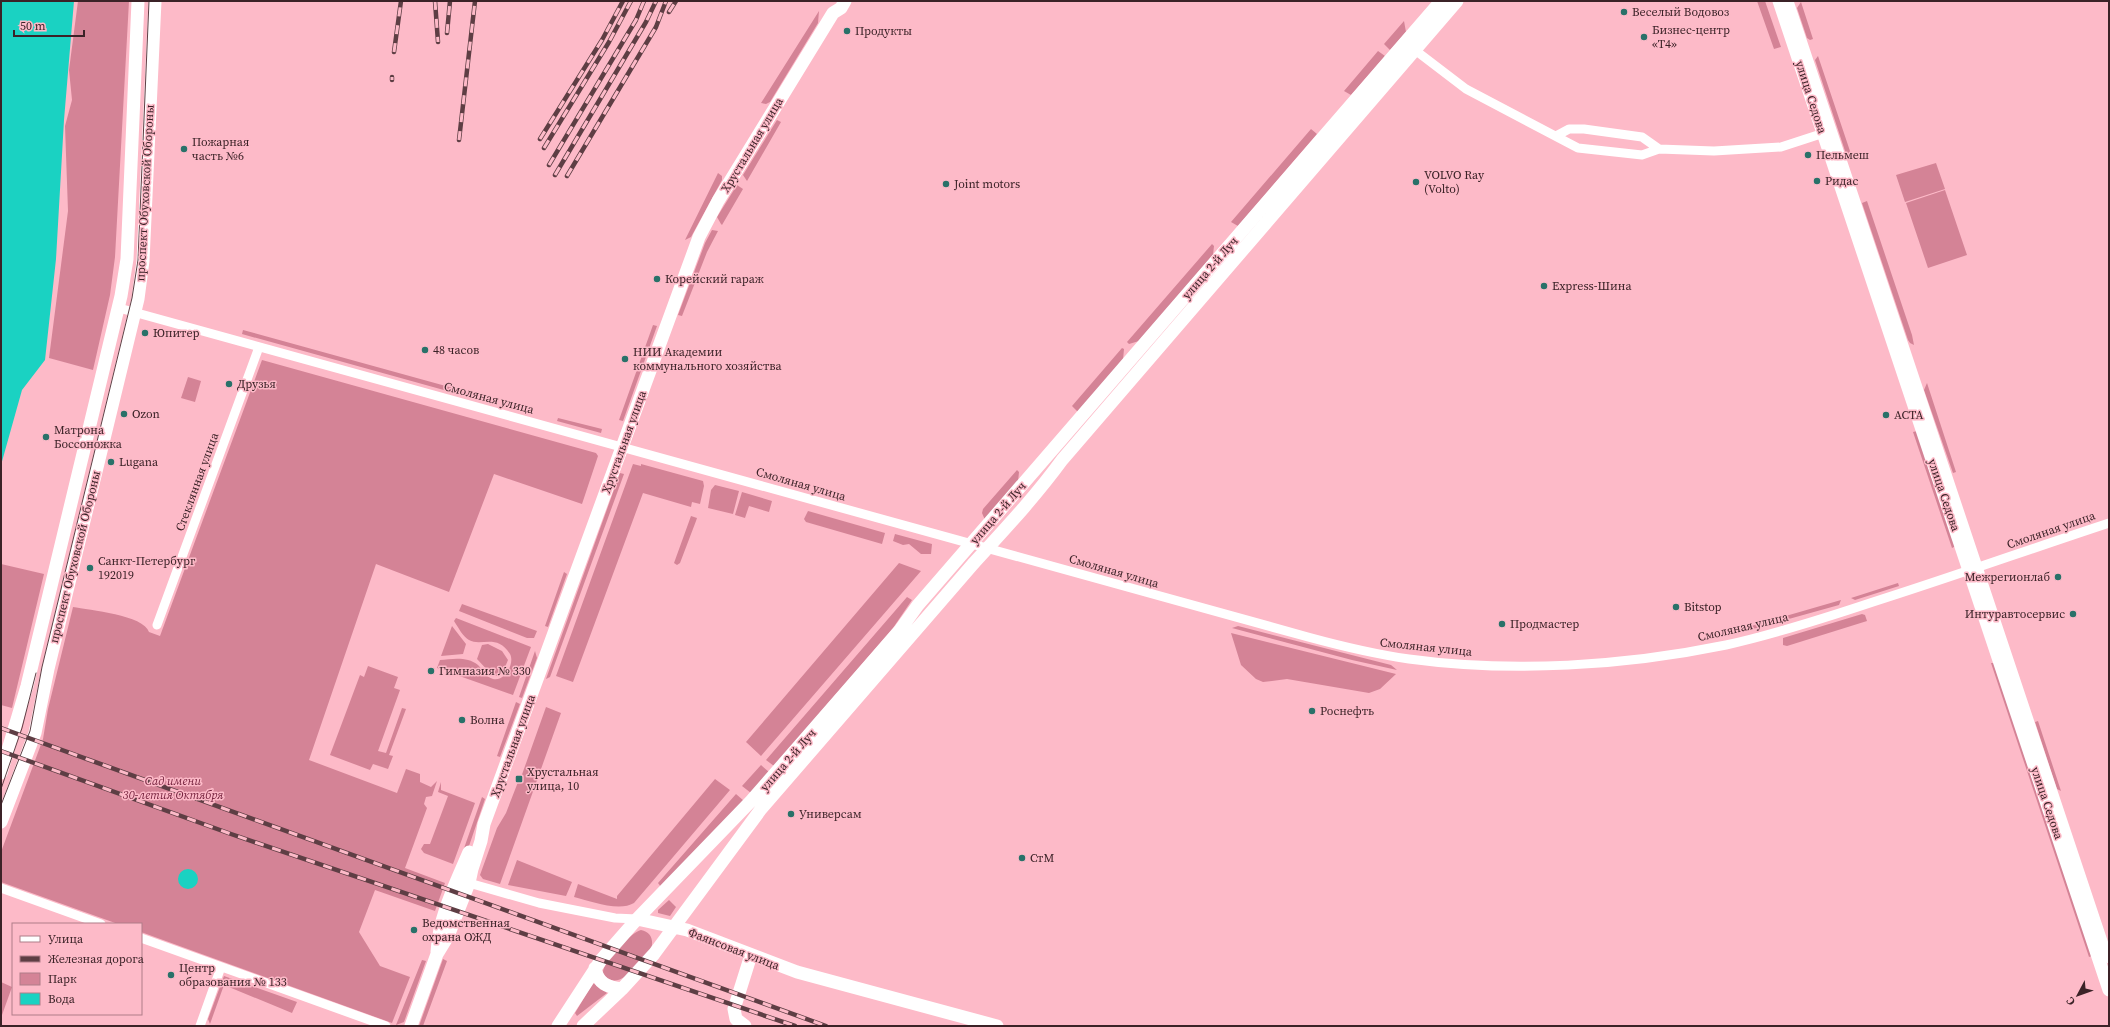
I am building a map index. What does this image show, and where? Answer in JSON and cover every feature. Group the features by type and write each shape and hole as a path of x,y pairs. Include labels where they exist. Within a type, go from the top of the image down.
{"main road":[{"name":"проспект Обуховской Обороны","path":"1,773 27,686 119,308 127,259 138,1"},
{"name":"проспект Обуховской Обороны","path":"1,822 34,733 48,669 135,313 144,253 156,1"},
{"name":"Хрустальная улица","path":"437,954 439,929 445,908 475,839 484,824 693,254 707,221 833,7 841,8 845,1"},
{"name":"улица 2-й Луч","path":"583,1026 622,989 654,954 761,809 987,549 1007,529 1062,460 1410,46 1441,1"},
{"name":"улица 2-й Луч","path":"558,1026 595,968 637,919 751,801 900,630 918,605 971,544 1410,46 1457,1"},
{"name":"улица Седова","path":"1779,1 1828,132 1974,569 2109,990"},
{"name":"Хрустальная улица","path":"411,1026 437,954 448,936 469,884 472,869 482,841 484,824"},
{"name":"Фаянсовая улица","path":"637,919 687,930 751,956 797,972 997,1026"},
{"path":"745,1026 736,1019 734,1009 751,956"},
{"path":"595,968 599,980 606,985 622,989"}],"street":[{"name":"улица Седова","path":"1790,1 1828,132"},
{"path":"1410,46 1466,89 1578,148 1642,155 1659,149 1714,151 1781,147 1828,132"},
{"path":"1556,136 1569,129 1584,129 1642,136 1659,149"},
{"name":"Смоляная улица","path":"119,308 1349,648 1408,659 1481,665 1554,665 1596,662 1705,649 1801,625 1974,569 2109,523"},
{"name":"Стеклянная улица","path":"157,625 259,347"},
{"name":"улица Седова","path":"1974,569 2109,959"},
{"name":"Фаянсовая улица","path":"469,884 539,903 615,918 637,919"},
{"path":"1,888 98,923"},
{"path":"142,938 386,1026"},
{"path":"200,1026 221,967"}],"green space":[{"path":"78,1 129,1 115,257 110,295 93,370 49,358 68,211 65,126 72,100 69,70"},
{"path":"1757,1 1765,1 1781,47 1774,49"},
{"path":"1801,2 1813,39 1810,40 1807,38 1797,8"},
{"path":"819,11 818,23 770,102 766,104 761,103"},
{"path":"1404,21 1406,32 1390,50 1384,44"},
{"path":"1378,51 1385,56 1351,95 1344,91"},
{"path":"1818,56 1852,157 1846,154 1815,60"},
{"path":"777,120 781,122 747,181 743,175"},
{"path":"1311,129 1317,134 1238,226 1231,222"},
{"path":"1936,163 1945,189 1905,202 1896,175"},
{"path":"718,173 722,176 722,180 691,237 685,240"},
{"path":"737,185 743,189 722,225 717,217"},
{"path":"1945,190 1967,255 1928,268 1906,203"},
{"path":"1867,201 1912,335 1914,345 1908,340 1862,203"},
{"path":"712,230 718,231 707,252 682,316 678,315 705,243"},
{"path":"1212,244 1214,246 1213,255 1139,341 1129,344 1127,342"},
{"path":"653,325 657,326 623,421 619,420"},
{"path":"243,330 471,393 469,397 242,334"},
{"path":"1122,348 1124,349 1123,360 1078,412 1072,406"},
{"name":"Сад имени 30-летия Октября","path":"262,360 596,453 598,456 582,504 494,474 449,592 376,564 309,760 397,793 406,769 420,774 420,782 431,787 437,781 432,796 426,797 424,804 427,808 405,868 445,883 435,911 375,890 359,932 380,966 410,977 392,1023 142,932 142,923 115,923 1,882 1,852 43,739 48,709 73,607 127,617 145,626 149,632 160,636"},
{"path":"188,377 201,381 195,402 181,398"},
{"path":"1927,383 1956,472 1953,473 1924,390"},
{"path":"558,418 602,429 601,433 557,421"},
{"path":"1917,431 1956,546 1952,548 1913,432"},
{"path":"633,464 641,466 641,464 703,481 704,486 700,504 692,502 691,507 643,493 573,682 556,676"},
{"path":"1017,470 1019,472 1018,482 985,520 982,513 983,509"},
{"path":"620,473 624,474 550,677 546,679"},
{"path":"715,485 739,491 733,514 708,508 711,490"},
{"path":"742,492 772,501 769,512 749,506 745,518 735,515"},
{"path":"808,511 885,533 882,544 806,522 804,519"},
{"path":"691,516 697,518 680,563 677,565 674,563"},
{"path":"895,534 932,544 931,554 921,554 909,544 903,545 893,541"},
{"path":"899,563 921,571 761,756 746,742"},
{"path":"1,564 44,574 12,708 1,705"},
{"path":"564,572 567,574 548,627 545,626"},
{"path":"1898,583 1899,586 1855,600 1851,598"},
{"path":"907,597 912,600 893,628 774,766 766,760"},
{"path":"1841,600 1839,605 1735,634 1733,633 1734,631"},
{"path":"462,604 537,631 534,638 527,638 459,611"},
{"path":"1862,614 1865,615 1867,621 1787,646 1783,645 1783,638"},
{"path":"456,618 531,647 513,695 437,668 440,660 464,659 474,662 486,675 493,679 497,679 505,675 510,667 510,654 505,648 494,642 474,642 467,639 454,621"},
{"path":"452,626 466,644 463,654 441,656"},
{"path":"1238,626 1391,665 1397,670 1352,660 1232,628"},
{"path":"1231,633 1396,674 1380,689 1369,693 1287,679 1263,682 1256,679 1241,665"},
{"path":"488,644 502,651 508,660 503,672 497,676 491,674 477,659 482,645"},
{"path":"535,651 537,658 522,698 519,697"},
{"path":"1991,663 1994,663 2092,956 2089,957"},
{"path":"368,666 398,677 394,688 400,690 378,751 386,753 402,708 406,709 389,755 393,756 388,769 373,764 370,770 330,755 360,675 364,677"},
{"path":"516,702 520,704 500,757 497,756"},
{"path":"546,707 561,713 500,884 483,879 480,875 497,828 506,813 518,782 519,783"},
{"path":"2038,721 2061,791 2057,789 2035,722"},
{"path":"761,765 769,772 751,793 742,786"},
{"path":"715,779 730,790 634,903 613,906 574,897 578,884 617,899 617,896"},
{"path":"441,782 441,790 475,803 453,864 424,853 421,849 424,844 430,844 448,796 438,792"},
{"path":"736,794 744,801 661,887 658,883"},
{"path":"482,797 485,799 469,846 462,854"},
{"path":"517,860 572,882 566,896 508,885"},
{"path":"669,900 676,907 670,916 658,913 658,910"},
{"path":"641,930 651,937 651,949 629,974 615,980 609,979 603,973 607,962 624,942 636,932"},
{"path":"443,959 447,961 423,1026 419,1026"},
{"path":"422,960 426,961 404,1022 396,1025"},
{"path":"224,976 297,1002 292,1013 224,985 210,1024 208,1019"},
{"path":"1,982 12,987 2,1015 1,1014"},
{"path":"593,983 607,993 577,1016 575,1013"}],"water":[{"path":"1,1 74,1 64,120 56,259 45,360 22,390 1,465"},
{"path":"184,869 192,869 198,875 198,883 192,889 184,889 178,883 178,875"}],"tram line":[{"path":"1,805 30,731 42,667 132,298 138,260 149,1"},
{"path":"1,789 22,728 36,673"}],"railway":[{"path":"394,52 401,1"},
{"path":"435,1 438,42"},
{"path":"447,33 450,1"},
{"path":"459,140 475,1"},
{"path":"540,139 602,40 623,1"},
{"path":"544,148 609,42 631,1"},
{"path":"549,165 636,20 644,1"},
{"path":"555,175 646,22 656,1"},
{"path":"567,176 656,27 666,1"},
{"path":"669,12 676,1"},
{"path":"1,728 826,1026"},
{"path":"1,751 231,834 795,1026"}],"place":[{"name":"Веселый Водовоз","path":"1624,12"},
{"name":"Продукты","path":"847,31"},
{"name":"Бизнес-центр «Т4»","path":"1644,37"},
{"name":"Пожарная часть №6","path":"184,149"},
{"name":"Пельмеш","path":"1808,155"},
{"name":"Ридас","path":"1817,181"},
{"name":"VOLVO Ray (Volto)","path":"1416,182"},
{"name":"Joint motors","path":"946,184"},
{"name":"Корейский гараж","path":"657,279"},
{"name":"Express-Шина","path":"1544,286"},
{"name":"Юпитер","path":"145,333"},
{"name":"48 часов","path":"425,350"},
{"name":"НИИ Академии коммунального хозяйства","path":"625,359"},
{"name":"Друзья","path":"229,384"},
{"name":"Ozon","path":"124,414"},
{"name":"АСТА","path":"1886,415"},
{"name":"Матрона Боссоножка","path":"46,437"},
{"name":"Lugana","path":"111,462"},
{"name":"Санкт-Петербург 192019","path":"90,568"},
{"name":"Межрегионлаб","path":"2058,577"},
{"name":"Bitstop","path":"1676,607"},
{"name":"Интуравтосервис","path":"2073,614"},
{"name":"Продмастер","path":"1502,624"},
{"name":"Гимназия № 330","path":"431,671"},
{"name":"Роснефть","path":"1312,711"},
{"name":"Волна","path":"462,720"},
{"name":"Хрустальная улица, 10","path":"519,779"},
{"name":"Универсам","path":"791,814"},
{"name":"СтМ","path":"1022,858"},
{"name":"Ведомственная охрана ОЖД","path":"414,930"},
{"name":"Центр образования № 133","path":"171,975"}]}
